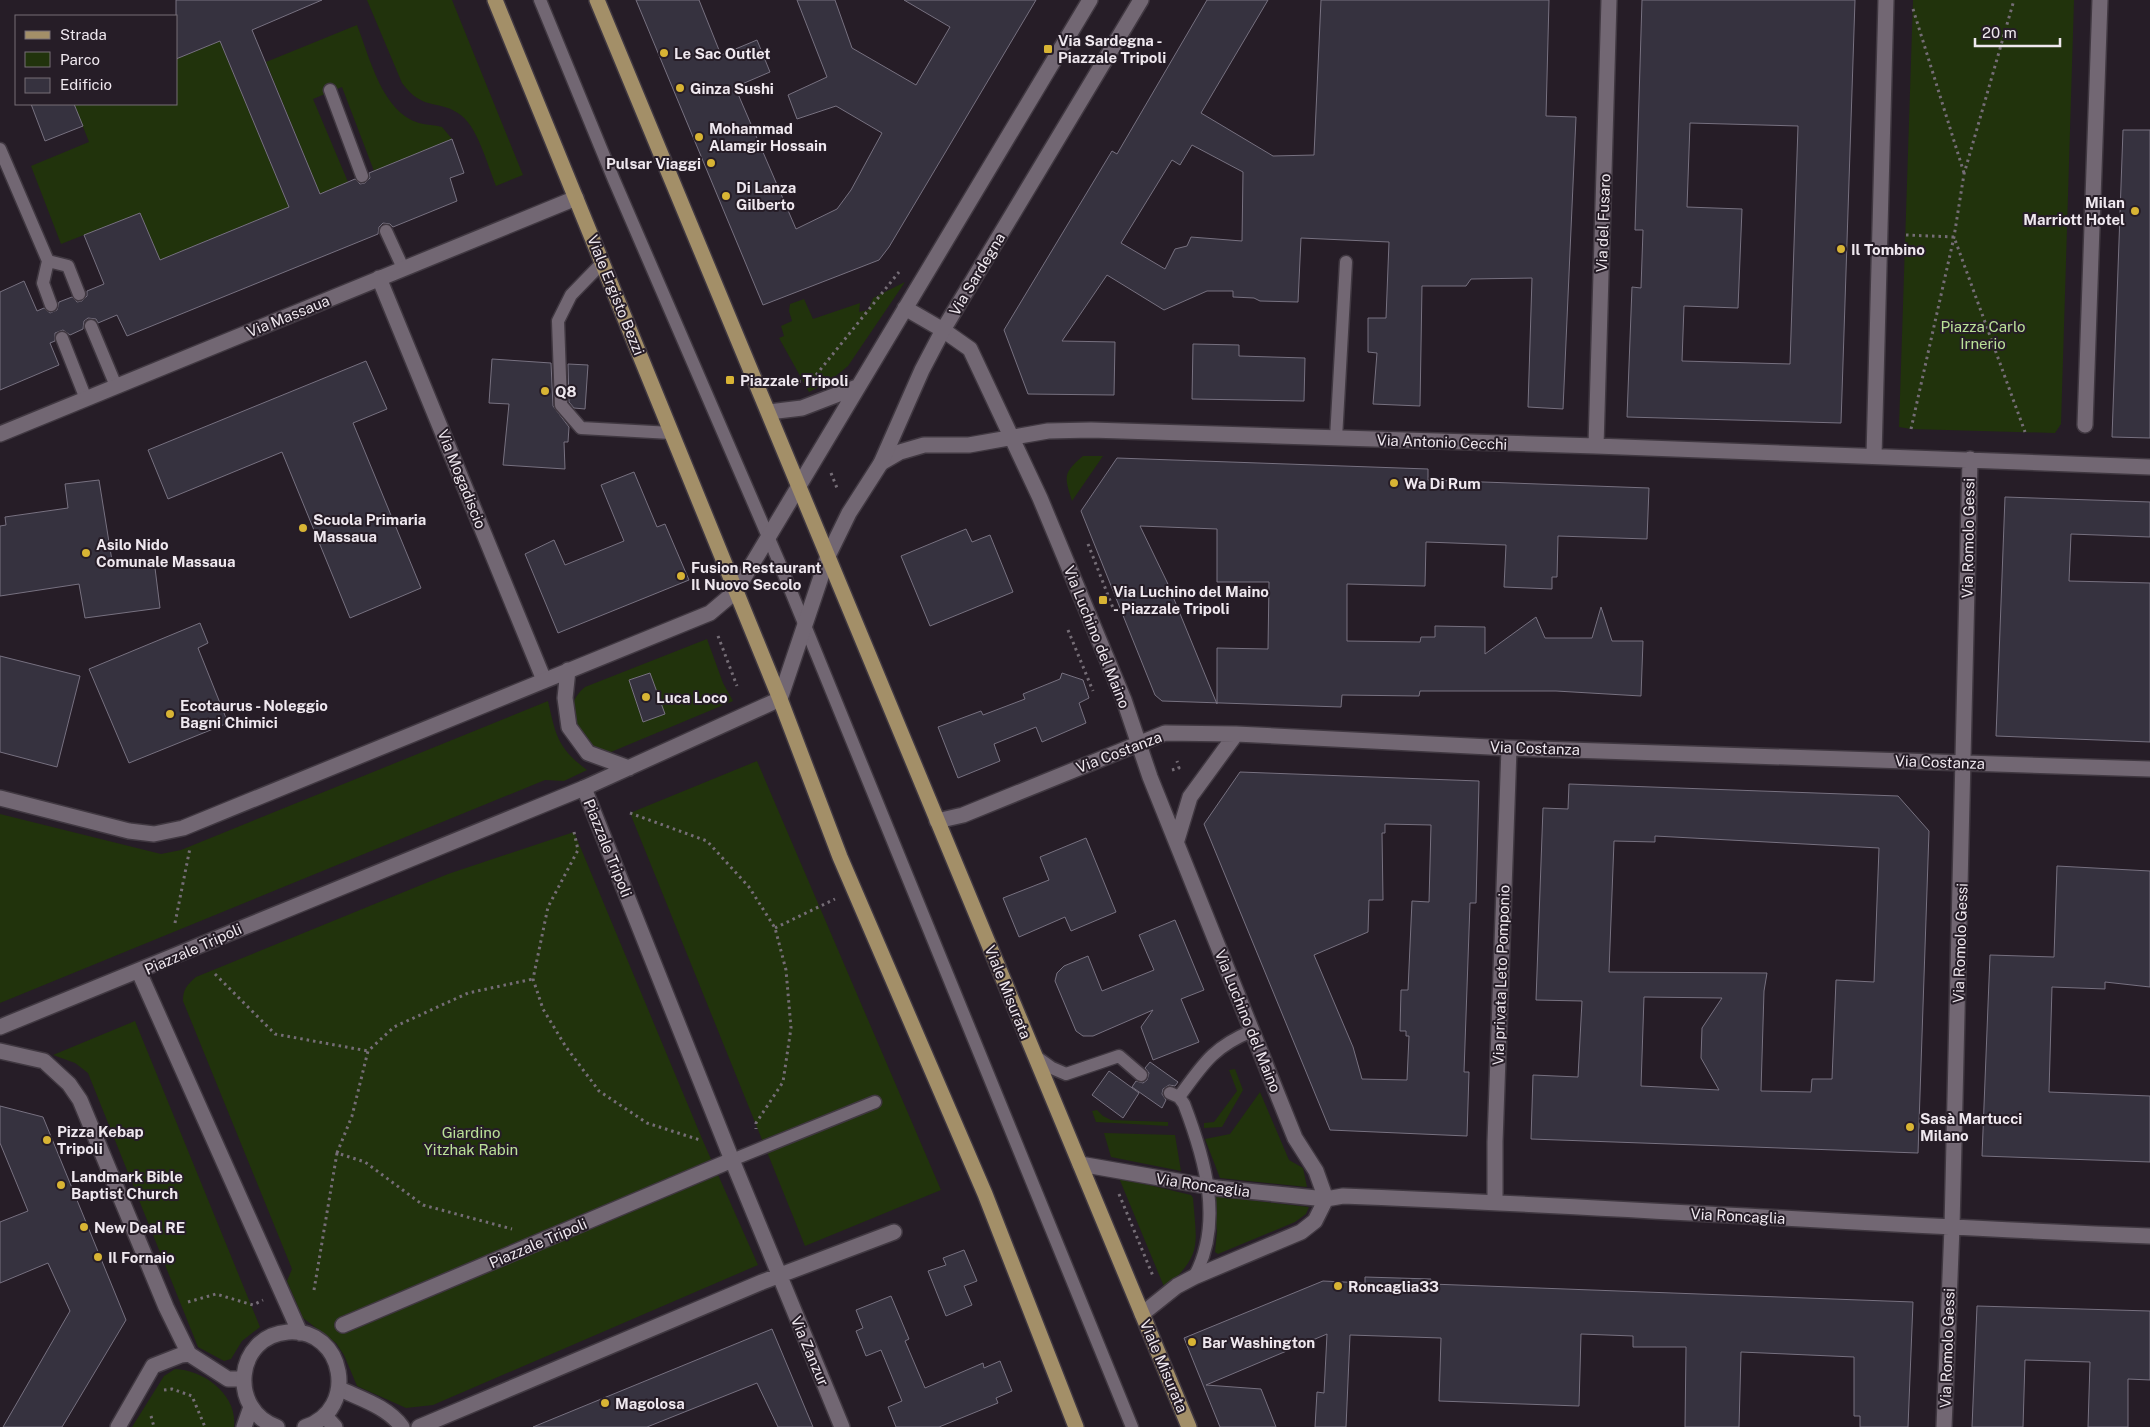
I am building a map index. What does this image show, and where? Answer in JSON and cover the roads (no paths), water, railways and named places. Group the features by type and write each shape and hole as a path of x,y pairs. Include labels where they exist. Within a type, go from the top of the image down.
{"main road":[{"name":"Viale Ergisto Bezzi","path":"495,0 736,591"},
{"path":"597,0 828,556"},
{"name":"Viale Misurata","path":"828,556 1189,1427"},
{"path":"736,591 854,890 985,1194 1076,1427"}],"street":[{"path":"0,798 128,831 154,834 183,828 710,613 736,591 856,387 1090,0"},
{"name":"Via Sardegna","path":"828,556 848,513 881,463 922,370 943,330 1141,0"},
{"name":"Via del Fusaro","path":"1596,446 1609,0"},
{"path":"1886,0 1874,456 2150,467"},
{"path":"2085,425 2100,0"},
{"name":"Via Massaua","path":"0,434 576,198"},
{"name":"Via Mogadiscio","path":"379,278 544,680"},
{"path":"905,308 943,330 970,349 1011,437"},
{"path":"769,412 802,408 856,387"},
{"name":"Via Antonio Cecchi","path":"881,463 900,452 924,445 969,445 1048,431 1091,430 1874,456"},
{"name":"Via Luchino del Maino","path":"1011,437 1040,498 1124,700 1137,744 1295,1138 1316,1171 1326,1199"},
{"name":"Via Romolo Gessi","path":"1944,1427 1952,1227 1970,459"},
{"path":"780,699 828,556"},
{"path":"568,670 565,698 569,727 588,753 629,768"},
{"name":"Piazzale Tripoli","path":"300,1332 138,972 584,788 780,699"},
{"name":"Via Costanza","path":"937,821 963,815 1165,733 1236,734 1509,748 2150,769"},
{"path":"1177,840 1190,797 1236,734"},
{"name":"Via privata Leto Pomponio","path":"1495,1202 1495,1142 1509,748"},
{"name":"Piazzale Tripoli","path":"584,788 779,1275"},
{"path":"0,1027 138,972"},
{"path":"0,1051 44,1061 69,1084 80,1100 166,1307 189,1354 228,1378 243,1379"},
{"name":"Piazzale Tripoli","path":"343,1325 732,1160"},
{"name":"Via Roncaglia","path":"1080,1164 1207,1186 1326,1199 1343,1196 1495,1202 2150,1236"},
{"path":"1142,1314 1177,1286 1194,1277 1302,1232 1316,1221 1326,1199"},
{"path":"419,1427 779,1275 894,1232"},
{"name":"Via Zanzur","path":"779,1275 842,1427"},
{"path":"277,1427 264,1420 251,1408 244,1391 243,1379 249,1356 261,1343 276,1334 300,1332 318,1339 332,1352 339,1370 340,1388 330,1421 305,1427"},
{"path":"118,1427 153,1366 181,1355 189,1354"},
{"path":"340,1388 379,1408 397,1420 402,1427"},
{"path":"244,1427 251,1408"}],"lane":[{"path":"540,0 614,180 768,537 1132,1427"},
{"path":"330,90 362,176"},
{"path":"0,149 48,261 43,283 51,305"},
{"path":"386,231 403,268"},
{"path":"48,261 68,266 79,294"},
{"path":"603,262 572,295 558,321 561,405 581,428 671,433"},
{"path":"1336,438 1346,262"},
{"path":"92,326 116,386"},
{"path":"62,338 86,399"},
{"path":"1194,1277 1201,1263 1210,1230 1207,1186 1187,1113 1174,1095 1211,1055 1223,1045 1252,1031"},
{"path":"1034,1055 1052,1068 1066,1074 1118,1056 1141,1074"},
{"name":"Piazzale Tripoli","path":"732,1160 875,1102"}],"place":[{"name":"Via Sardegna - Piazzale Tripoli","path":"1048,49"},
{"name":"Le Sac Outlet","path":"664,53"},
{"name":"Ginza Sushi","path":"680,88"},
{"name":"Mohammad Alamgir Hossain","path":"699,137"},
{"name":"Pulsar Viaggi","path":"711,163"},
{"name":"Di Lanza Gilberto","path":"726,196"},
{"name":"Milan Marriott Hotel","path":"2135,211"},
{"name":"Il Tombino","path":"1841,249"},
{"name":"Piazzale Tripoli","path":"730,380"},
{"name":"Q8","path":"545,391"},
{"name":"Wa Di Rum","path":"1394,483"},
{"name":"Scuola Primaria Massaua","path":"303,528"},
{"name":"Asilo Nido Comunale Massaua","path":"86,553"},
{"name":"Fusion Restaurant Il Nuovo Secolo","path":"681,576"},
{"name":"Via Luchino del Maino - Piazzale Tripoli","path":"1103,600"},
{"name":"Luca Loco","path":"646,697"},
{"name":"Ecotaurus - Noleggio Bagni Chimici","path":"170,714"},
{"name":"Sasà Martucci Milano","path":"1910,1127"},
{"name":"Pizza Kebap Tripoli","path":"47,1140"},
{"name":"Landmark Bible Baptist Church","path":"61,1185"},
{"name":"New Deal RE","path":"84,1227"},
{"name":"Il Fornaio","path":"98,1257"},
{"name":"Roncaglia33","path":"1338,1286"},
{"name":"Bar Washington","path":"1192,1342"},
{"name":"Magolosa","path":"605,1403"}],"park label":[{"name":"Piazza Carlo Irnerio","path":"1983,334"},
{"name":"Giardino Yitzhak Rabin","path":"471,1140"}]}
